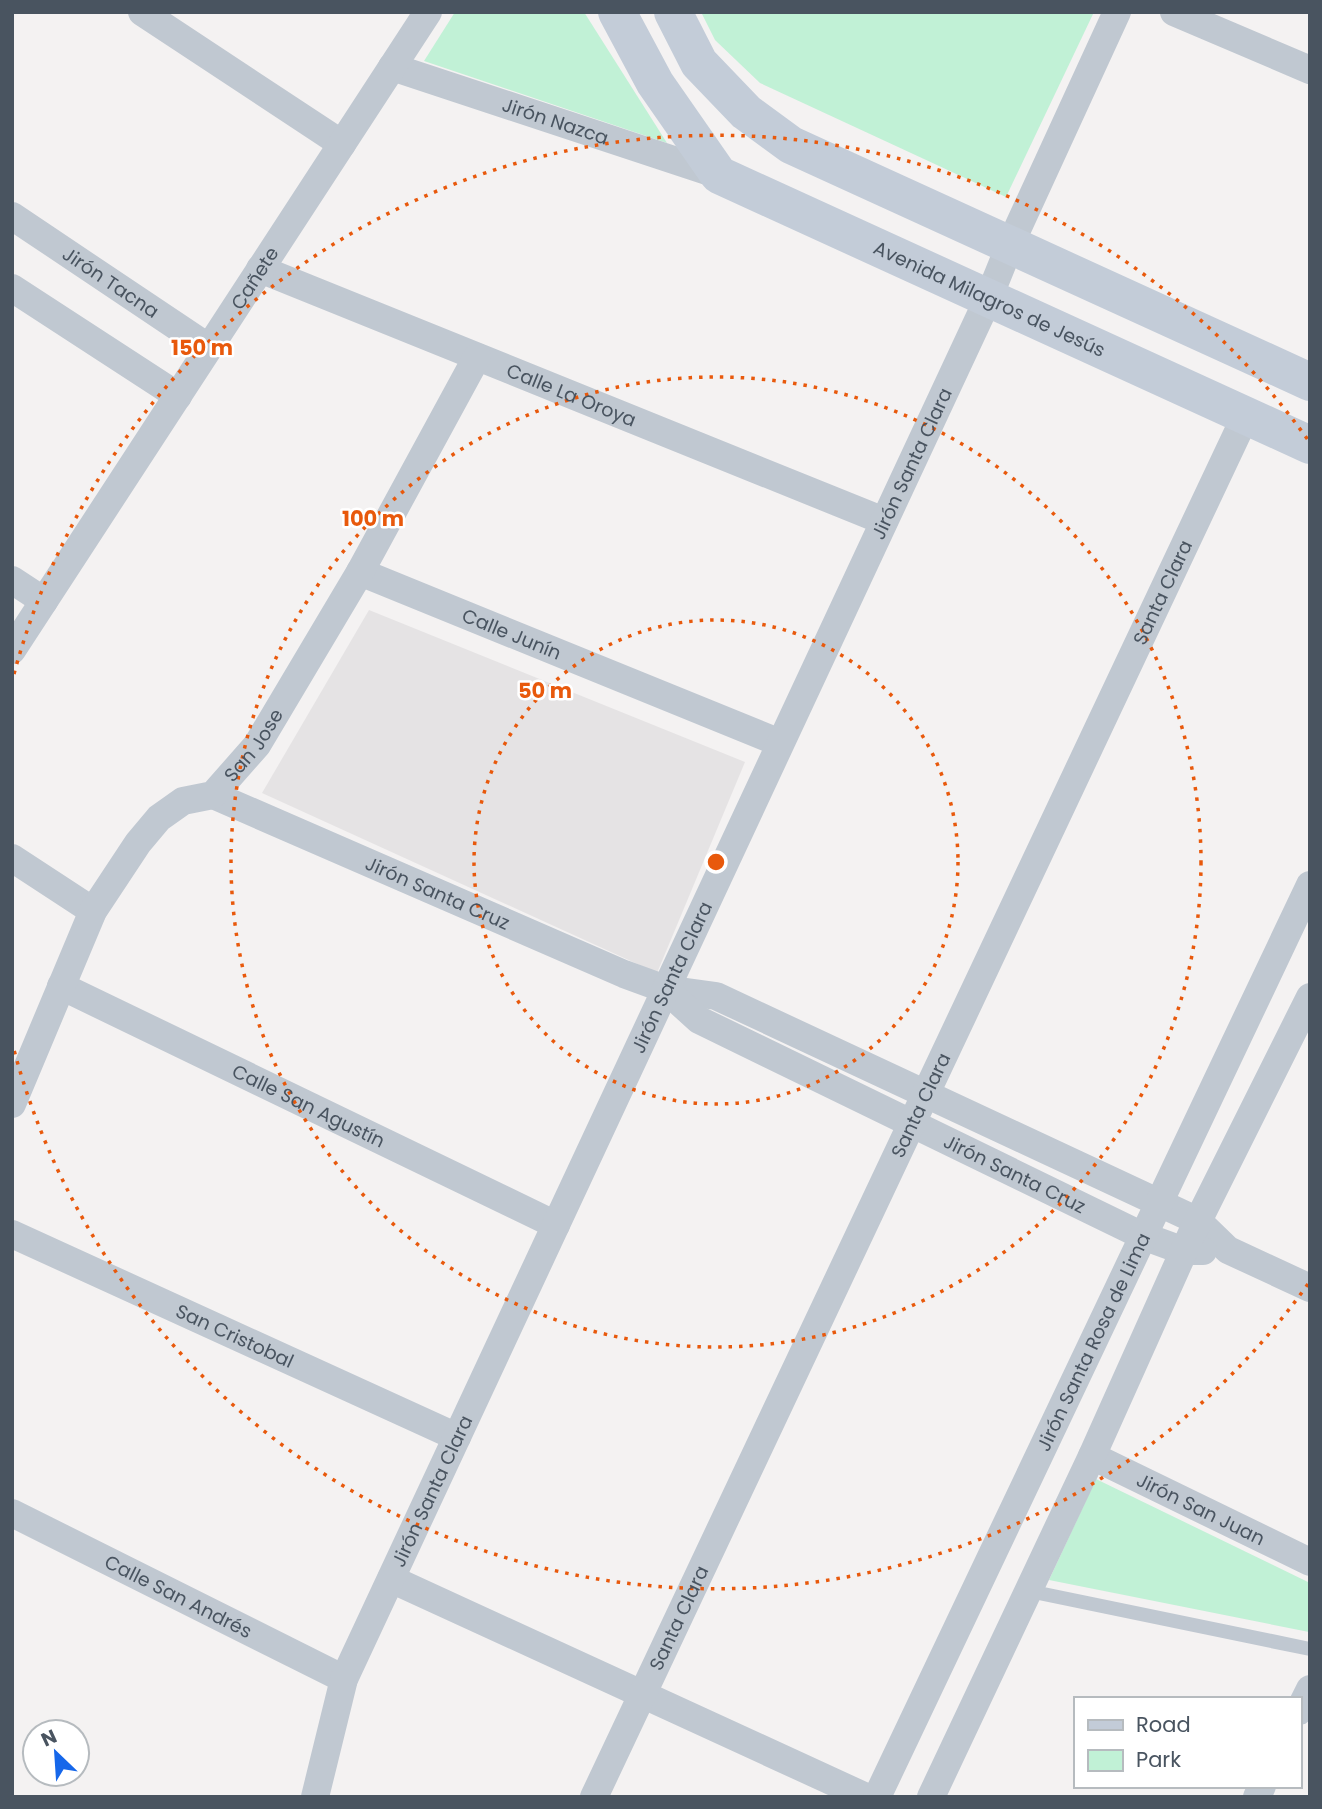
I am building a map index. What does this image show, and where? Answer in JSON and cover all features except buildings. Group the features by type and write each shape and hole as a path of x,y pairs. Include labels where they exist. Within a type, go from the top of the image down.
{"street":[{"path":"142,12 342,144"},
{"name":"Cañete","path":"12,650 428,12"},
{"name":"Avenida Milagros de Jesús","path":"617,12 655,83 719,175 1310,445"},
{"path":"673,12 699,63 746,112 792,145 1310,383"},
{"name":"Jirón Santa Clara","path":"314,1797 344,1679 989,297 1010,245 1117,12"},
{"path":"1174,12 1310,70"},
{"name":"Jirón Nazca","path":"392,67 719,175"},
{"name":"Jirón Tacna","path":"12,216 209,348"},
{"name":"Calle La Oroya","path":"260,269 884,521"},
{"path":"12,288 178,396"},
{"name":"San Jose","path":"12,1104 93,911 138,843 159,818 183,801 213,794 257,745 360,572 477,357"},
{"name":"Santa Clara","path":"594,1797 1246,415"},
{"name":"Calle Junín","path":"360,572 780,743"},
{"path":"12,580 44,601"},
{"name":"Jirón Santa Cruz","path":"213,794 624,974 665,989 716,996 1198,1221 1228,1250 1310,1288"},
{"path":"12,858 93,911"},
{"name":"Jirón Santa Rosa de Lima","path":"877,1797 1310,886"},
{"name":"Calle San Agustín","path":"61,986 556,1225"},
{"name":"Jirón Santa Cruz","path":"665,989 699,1020 1143,1236 1184,1251 1228,1250"},
{"path":"931,1797 1093,1456 1198,1221 1309,999"},
{"name":"San Cristobal","path":"12,1234 457,1437"},
{"name":"Jirón San Juan","path":"1093,1456 1310,1562"},
{"name":"Calle San Andrés","path":"12,1513 344,1679"},
{"path":"391,1578 866,1797"},
{"path":"1301,1707 1310,1689"}],"lane":[{"path":"1029,1591 1310,1649"}],"shaded area":[{"path":"369,610 745,762 657,973 262,793"}],"green space":[{"path":"455,12 584,12 667,143 424,61"},
{"path":"701,12 1094,12 1006,197 760,83 715,40"},
{"path":"1096,1479 1310,1583 1309,1632 1049,1580"}]}
